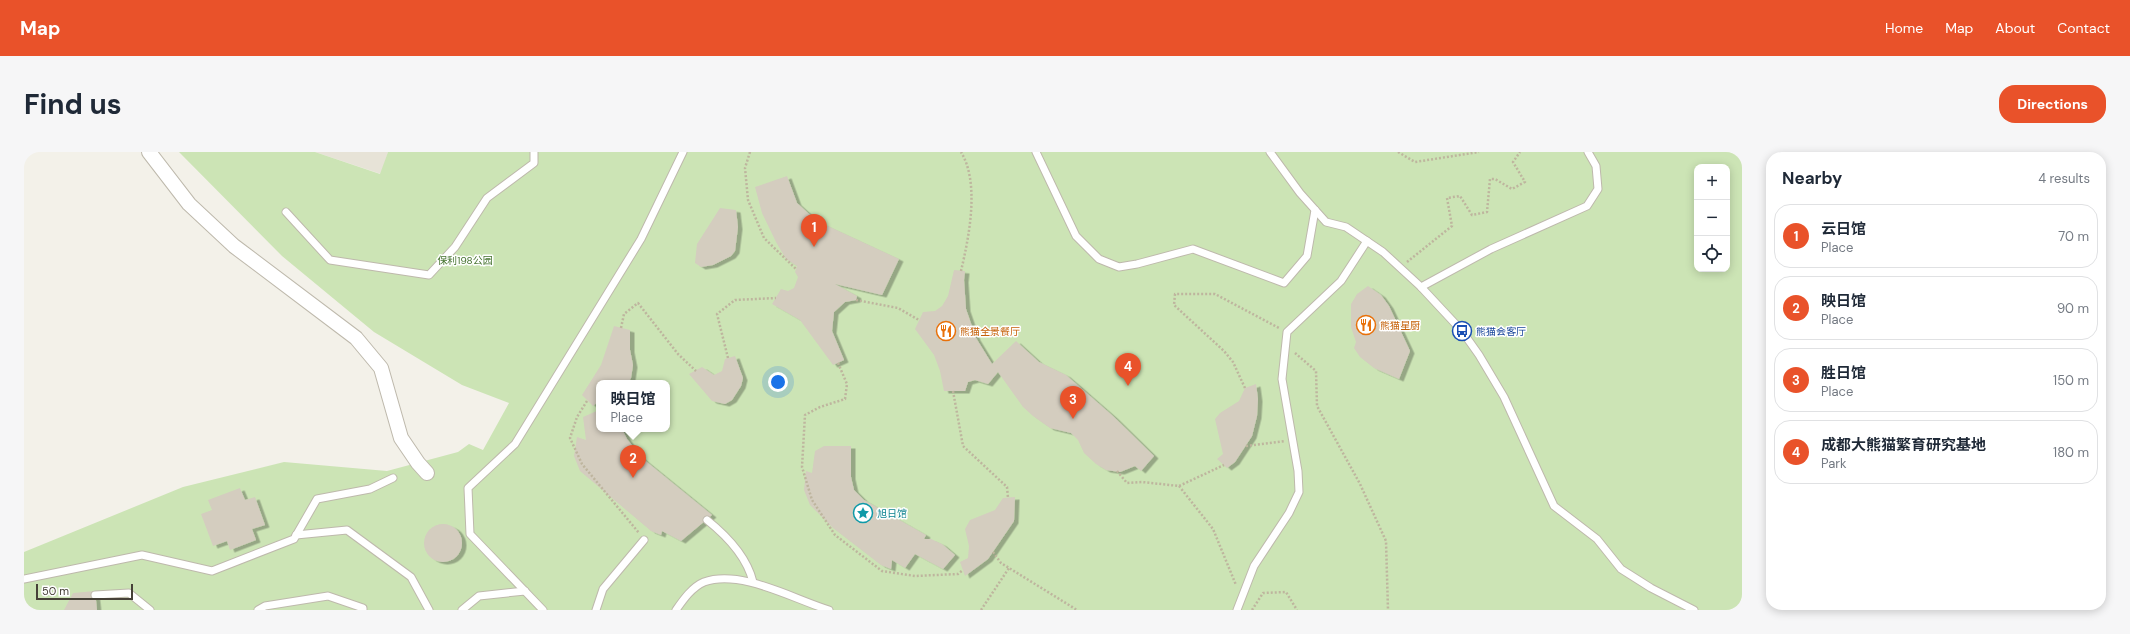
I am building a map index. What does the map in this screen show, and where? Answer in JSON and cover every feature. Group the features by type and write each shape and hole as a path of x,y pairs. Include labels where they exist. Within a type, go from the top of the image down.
{"street":[{"path":"149,152 190,204 234,246 356,338 381,368 401,438 418,463 428,473"}],"lane":[{"path":"286,212 330,260 429,275 455,247 487,198 534,163 534,152"},
{"path":"543,610 470,534 468,488 515,444 641,239 683,152"},
{"path":"1036,152 1076,236 1099,259 1119,267 1137,264 1193,249 1284,283 1307,256 1315,210"},
{"path":"1270,152 1274,160 1326,222 1346,226 1367,241 1422,287 1462,332 1479,355 1504,397 1554,506 1597,539 1621,569 1651,588 1694,610"},
{"path":"1422,287 1491,249 1587,206 1598,189 1596,166 1588,152"},
{"path":"1238,609 1254,566 1289,513 1299,492 1298,471 1282,378 1287,332 1341,281 1367,241"},
{"path":"24,579 142,555 212,571 294,539 318,499 370,489 393,478"},
{"path":"707,520 720,530 741,556 753,582"},
{"path":"296,535 347,530 411,577 428,610"},
{"path":"596,610 603,589 644,540"},
{"path":"676,610 694,589 703,583 722,578 753,582 804,603 829,610"},
{"path":"462,610 479,596 525,591"},
{"path":"95,595 129,593 150,610"},
{"path":"258,610 265,606 328,596 363,608 363,610"}],"path":[{"path":"750,152 745,168 748,200 764,238 796,269"},
{"path":"961,270 972,202 966,160 962,152"},
{"path":"1398,152 1416,162 1479,152"},
{"path":"1400,268 1452,226 1447,198 1460,196 1472,215 1488,212 1490,179 1495,179 1512,189 1525,182 1513,162 1520,152"},
{"path":"1245,388 1233,362 1224,351 1174,305 1175,294 1215,294 1287,332"},
{"path":"728,358 717,314 735,300 776,298"},
{"path":"856,300 898,308 919,320"},
{"path":"622,328 624,314 638,303 678,354 696,371"},
{"path":"1286,346 1316,371 1316,406 1360,484 1386,541 1388,610"},
{"path":"838,363 847,384 845,399 820,407 804,415 802,468 812,500 835,535 882,571 916,576 958,574 963,570"},
{"path":"953,391 963,446 1007,487 1008,498"},
{"path":"588,401 577,417 570,438 582,464 644,540"},
{"path":"1246,446 1293,440"},
{"path":"1117,471 1127,483 1142,482 1179,486 1224,465"},
{"path":"1179,486 1213,529 1233,576 1237,591 1238,609"},
{"path":"993,552 1001,563 1077,610"},
{"path":"981,610 1009,568"},
{"path":"1252,610 1263,594 1286,592 1297,610"}],"shaded area":[{"path":"315,152 388,152 381,174"}],"green space":[{"name":"保利198公园","path":"179,152 315,152 380,174 388,152 1742,152 1742,610 24,610 24,552 183,487 284,462 387,471 458,452 469,444 483,450 509,403 462,385 374,332 282,256"}],"building":[{"path":"787,176 797,203 817,221 899,259 882,295 835,284 857,296 856,300 845,302 834,312 832,331 844,360 833,365 800,320 772,304 781,289 788,291 794,288 798,277 795,272 797,266 786,259 776,242 762,213 755,187"},
{"path":"720,208 736,210 738,227 735,251 731,256 713,265 701,267 695,263 697,244"},
{"path":"954,270 965,271 964,280 966,309 976,338 992,364 1016,341 1039,362 1066,375 1113,416 1154,456 1141,471 1135,466 1120,472 1106,470 1096,464 1084,453 1078,440 1071,433 1050,428 1023,407 998,372 988,384 975,380 968,382 965,391 944,391 940,371 934,355 915,329 923,312 935,311 942,306 948,296"},
{"path":"1368,286 1381,295 1389,306 1410,351 1399,379 1374,368 1360,357 1354,348 1356,342 1351,327 1351,304 1357,294"},
{"path":"614,326 630,330 630,350 633,365 631,378 630,380 596,380 596,404 593,406 582,395 601,365"},
{"path":"735,356 743,378 741,386 732,400 725,404 712,401 689,374 702,367 714,375 722,371 725,359"},
{"path":"1256,384 1258,399 1257,416 1252,436 1235,462 1227,468 1217,459 1223,454 1215,419 1220,413 1239,401 1245,388"},
{"path":"596,411 596,432 624,432 627,439 642,458 712,515 681,541 662,531 661,535 651,531 580,471 574,456 577,437 586,440 583,417"},
{"path":"824,446 851,446 851,477 854,490 864,500 926,535 924,539 931,539 942,544 955,555 943,569 915,554 905,568 892,560 891,569 881,565 833,528 810,505 804,490 806,471 812,473 815,451"},
{"path":"240,488 245,500 255,497 265,525 252,529 256,540 230,550 227,541 213,546 201,514 212,510 208,500"},
{"path":"1015,497 1014,521 988,559 965,576 960,562 968,558 969,546 965,529 970,520 995,510 1003,498"},
{"path":"439,524 447,524 454,527 459,532 462,543 459,554 454,559 447,562 439,562 432,559 427,554 424,547 424,539 427,532 432,527"},
{"path":"95,591 97,610 64,610 73,593"}],"place":[{"name":"云日馆","path":"814,247"},
{"name":"熊猫星厨","path":"1366,325"},
{"name":"熊猫全景餐厅","path":"946,331"},
{"name":"熊猫会客厅","path":"1462,331"},
{"name":"成都大熊猫繁育研究基地","path":"1128,386"},
{"name":"胜日馆","path":"1073,419"},
{"name":"映日馆","path":"633,478"},
{"name":"旭日馆","path":"863,513"}]}
